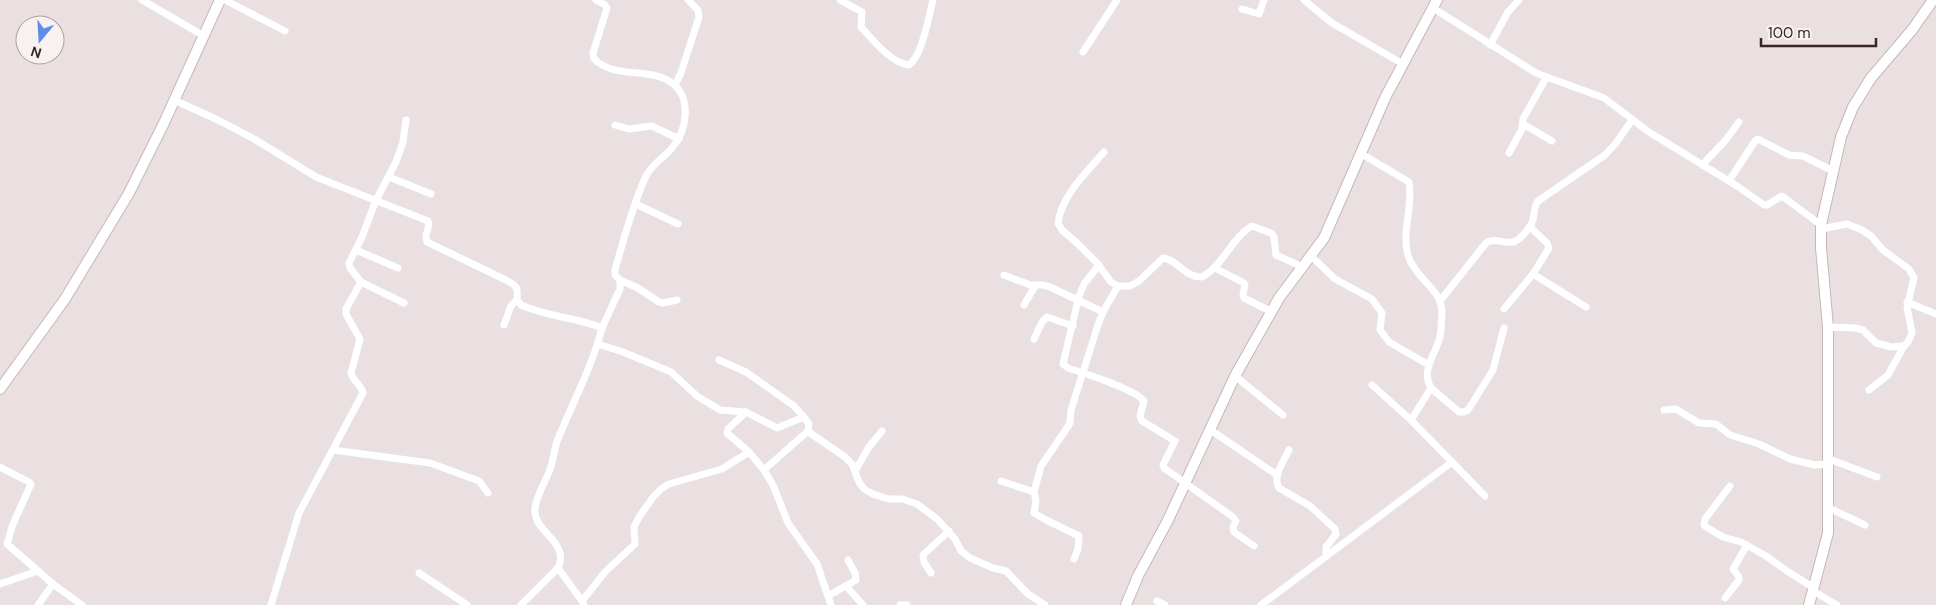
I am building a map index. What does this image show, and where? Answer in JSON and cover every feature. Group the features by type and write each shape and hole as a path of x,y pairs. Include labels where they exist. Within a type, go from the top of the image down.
{"street":[{"path":"142,0 204,36"},
{"path":"0,389 65,299 144,165 220,0"},
{"path":"225,0 285,31"},
{"path":"596,0 607,8 593,53 594,59 614,70 626,73 656,75 664,78 675,85 684,101 683,129 672,149 648,173 615,270 620,280 638,288 659,302 677,300"},
{"path":"675,85 682,73 700,17 698,10 688,0"},
{"path":"840,0 862,12 861,27 888,55 909,65 915,59 920,46 934,0"},
{"path":"1083,52 1117,0"},
{"path":"1242,9 1256,15 1259,14 1264,0"},
{"path":"1304,0 1342,30 1403,64"},
{"path":"1312,8 1317,0"},
{"path":"1490,45 1508,12 1520,0"},
{"path":"1809,605 1828,539 1828,326 1821,227 1832,171 1845,126 1861,92 1887,58 1912,30 1933,0"},
{"path":"1126,605 1138,576 1168,520 1209,429 1270,311 1324,238 1382,105 1435,4 1490,45 1546,78 1604,98 1649,132 1729,181 1765,206 1782,196 1821,227 1847,224 1871,236 1883,250 1913,274 1913,283 1907,302 1912,333 1888,375 1869,390"},
{"path":"1509,153 1522,129 1523,119 1546,78"},
{"path":"174,100 256,140 316,176 428,221 427,242 516,286 518,290 517,300 511,306 504,325"},
{"path":"404,303 361,282 349,266 376,200 389,177 404,142 406,120"},
{"path":"1440,301 1486,243 1494,240 1514,242 1533,222 1534,207 1538,200 1605,155 1633,121"},
{"path":"1702,165 1725,141 1739,122"},
{"path":"1523,124 1552,141"},
{"path":"615,125 629,129 647,125 652,126 678,139"},
{"path":"1729,181 1758,139 1789,156 1803,156 1832,171"},
{"path":"1104,152 1075,185 1062,210 1058,223 1062,230 1118,286 1130,286 1139,281 1162,258 1168,259 1187,273 1198,278 1202,277 1215,268 1239,237 1252,226 1271,233 1274,237 1276,255 1303,267"},
{"path":"1360,154 1409,182 1406,229 1409,260 1440,301 1442,313 1440,338 1429,365 1428,378 1431,388 1459,412 1468,410 1493,370 1504,328"},
{"path":"389,177 431,194"},
{"path":"636,204 678,224"},
{"path":"1504,309 1533,274 1549,245 1530,227"},
{"path":"356,250 398,268"},
{"path":"1311,256 1335,279 1372,299 1382,313 1380,328 1385,338 1429,365"},
{"path":"1099,265 1084,284 1078,300 1063,364 1068,368 1125,389 1142,398 1144,401 1140,416 1142,421 1175,441 1163,467 1233,517 1236,521 1233,527 1234,532 1254,546"},
{"path":"1215,268 1244,283 1244,298 1270,311"},
{"path":"1533,274 1586,307"},
{"path":"1004,275 1035,286 1043,284 1103,312"},
{"path":"521,605 558,568 562,556 535,517 535,509 551,468 557,442 594,356 602,328 620,289 620,280"},
{"path":"271,605 298,513 363,393 363,389 352,378 351,373 360,338 346,314 350,300 361,282"},
{"path":"1024,305 1035,286"},
{"path":"1074,560 1078,549 1079,536 1034,512 1036,501 1034,492 1041,466 1070,423 1070,415 1103,312 1118,286"},
{"path":"517,300 526,308 582,320 602,328"},
{"path":"1907,302 1936,314"},
{"path":"1034,339 1042,322 1047,317 1073,326"},
{"path":"1828,326 1855,328 1862,330 1876,343 1891,347 1904,346"},
{"path":"598,344 671,372 697,396 720,410 746,412 778,428 804,417"},
{"path":"719,360 746,372 794,406 809,424 808,431 764,470"},
{"path":"1235,376 1283,416"},
{"path":"1372,385 1411,420 1485,496"},
{"path":"1411,420 1431,388"},
{"path":"1664,410 1676,409 1699,423 1716,424 1730,435 1759,444 1790,460 1815,465 1829,461 1877,477"},
{"path":"746,412 728,429 727,433 749,452 764,470 773,485 788,523 817,564 831,605"},
{"path":"1209,429 1278,475"},
{"path":"808,431 845,457 856,471 859,482 864,489 888,499 902,499 917,504 930,513 949,531 961,550 970,558 993,568 1006,571 1028,594 1045,605"},
{"path":"856,471 869,447 882,431"},
{"path":"333,450 430,463 482,482 488,493"},
{"path":"1289,450 1276,480 1279,488 1310,506 1335,529 1336,534 1326,547 1326,556"},
{"path":"558,568 583,603 604,572 635,544 634,527 650,501 661,489 669,484 722,469 749,452"},
{"path":"1261,605 1452,462"},
{"path":"0,467 31,484 13,524 7,544 38,572 82,605"},
{"path":"1001,481 1034,492"},
{"path":"1730,486 1713,507 1704,524 1716,533 1747,545 1771,559 1794,577 1837,605"},
{"path":"1829,508 1865,525"},
{"path":"931,573 924,562 923,554 949,531"},
{"path":"1725,598 1739,580 1733,569 1747,545"},
{"path":"828,596 856,578 848,560"},
{"path":"0,584 38,572"},
{"path":"419,573 467,605"},
{"path":"38,605 53,584"},
{"path":"846,586 863,605"},
{"path":"1157,601 1165,605"},
{"path":"900,605 907,605"}]}
